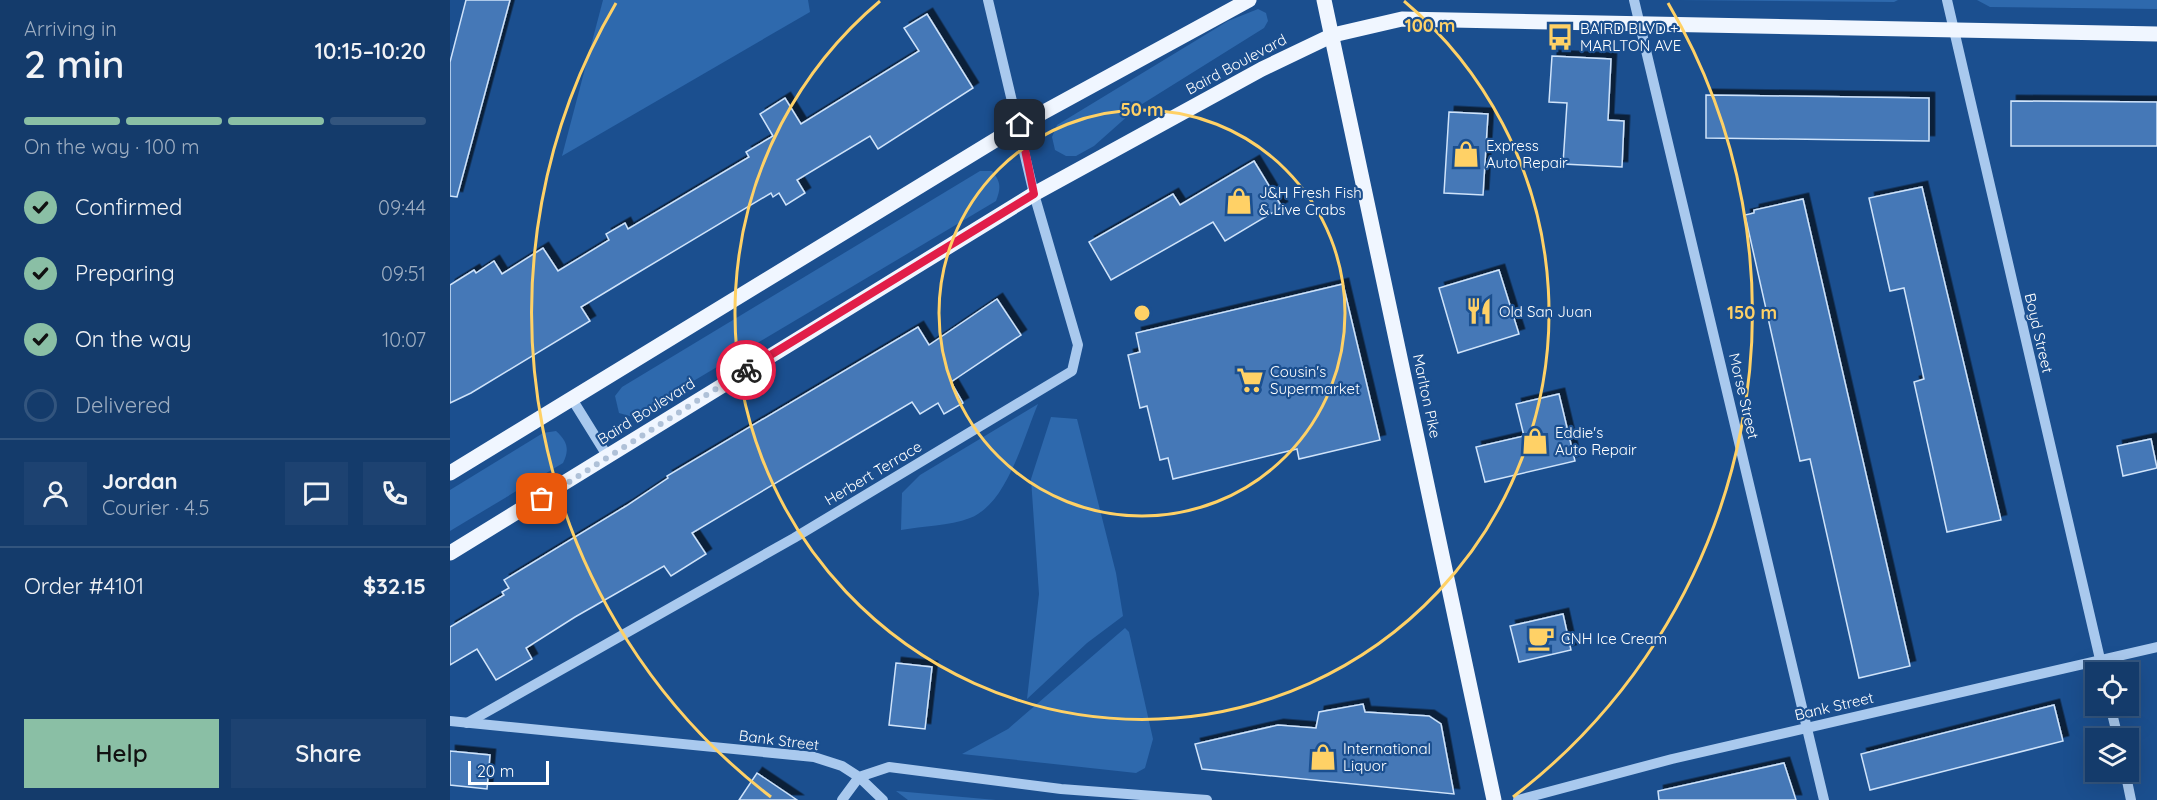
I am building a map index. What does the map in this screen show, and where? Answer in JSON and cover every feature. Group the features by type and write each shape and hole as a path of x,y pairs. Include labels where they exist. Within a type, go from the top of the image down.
{"main road":[{"path":"450,474 1020,125 1249,0"},
{"name":"Marlton Pike","path":"1324,0 1494,800"},
{"name":"Baird Boulevard","path":"450,553 1034,194 1262,69 1333,35 1402,19 1953,28 2157,34"}],"street":[{"name":"Herbert Terrace","path":"467,723 794,538 1072,371 1078,345 1034,194 1020,125 988,0"},
{"name":"Morse Street","path":"1634,0 1824,800"},
{"name":"Boyd Street","path":"1947,0 2101,662"},
{"path":"572,399 608,456"},
{"name":"Bank Street","path":"2116,662 2157,647"},
{"name":"Bank Street","path":"1518,800 1672,759 1807,728 2085,671"},
{"name":"Bank Street","path":"450,722 814,757 842,766 859,777 883,800"},
{"path":"842,800 859,777 889,767 1061,789 1207,800"},
{"path":"2128,782 2132,800"}],"shaded area":[{"path":"603,0 808,0 810,12 562,156"},
{"path":"1679,0 1898,0 1894,2"},
{"path":"1977,0 2157,0 2157,9 1990,7"},
{"path":"1258,9 1266,13 1268,21 1264,28 1139,106 1094,146 1076,156 1066,156 1055,150 1052,137 1057,125 1228,21"},
{"path":"980,171 992,171 997,178 999,189 996,201 633,417 619,413 615,396 622,387"},
{"path":"1038,404 1020,452 1004,485 983,511 953,523 901,530 902,493 920,475"},
{"path":"1051,417 1077,419 1116,573 1123,616 1087,643 1027,699 1039,594 1031,479"},
{"path":"556,431 566,445 563,463 450,531 450,490 543,433"},
{"path":"1125,628 1129,632 1153,739 1145,768 1136,773 962,754 1008,729"},
{"path":"896,791 996,800 908,800"}],"building":[{"path":"466,0 510,0 457,197 450,196 450,62"},
{"path":"927,14 973,88 878,149 870,136 797,180 805,193 786,205 779,193 773,197 771,193 629,278 581,307 590,321 471,393 450,403 450,285 474,270 476,273 494,261 502,274 543,248 558,271 609,240 606,234 625,223 628,229 749,157 746,152 773,136 760,114 785,98 801,124 919,51 904,28"},
{"path":"1552,56 1611,59 1608,120 1624,121 1622,167 1563,164 1567,103 1549,102"},
{"path":"1706,95 1929,98 1929,141 1706,138"},
{"path":"2011,101 2157,102 2157,146 2011,146"},
{"name":"Express Auto Repair","path":"1449,112 1488,114 1483,195 1444,193"},
{"path":"1254,161 1282,207 1225,241 1213,222 1111,280 1089,242 1173,194 1180,205"},
{"path":"1922,187 2001,520 1947,532 1914,382 1924,379 1904,288 1890,291 1869,198"},
{"path":"1803,199 1910,666 1859,678 1810,459 1800,461 1745,215 1754,213 1754,210"},
{"name":"Old San Juan","path":"1499,270 1519,334 1458,353 1439,288"},
{"name":"Cousin's Supermarket","path":"1343,284 1380,440 1299,459 1297,449 1173,479 1168,458 1160,460 1147,406 1140,408 1128,355 1140,352 1136,333"},
{"path":"997,299 1021,335 951,382 963,403 944,414 938,403 920,414 912,402 863,431 692,533 706,554 671,576 664,566 575,617 526,648 532,659 496,680 477,649 450,665 450,627 504,595 502,592 509,588 504,580 626,506 668,478 667,476 918,327 929,345"},
{"name":"Eddie's Auto Repair","path":"1559,394 1575,461 1485,482 1476,447 1524,436 1516,404"},
{"path":"2151,439 2157,468 2123,476 2117,446"},
{"name":"CNH Ice Cream","path":"1563,614 1571,650 1519,662 1510,626"},
{"path":"896,663 932,667 925,729 889,725"},
{"name":"International Liquor","path":"1363,704 1365,712 1429,716 1441,724 1454,794 1202,769 1195,744 1278,725 1316,728 1319,712"},
{"path":"2054,705 2063,741 1870,790 1861,754"},
{"path":"450,751 490,755 487,789 450,785"},
{"path":"1784,763 1796,800 1659,800 1658,791"},
{"path":"757,773 797,800 739,800"}],"way so far":[{"path":"542,499 746,370"}],"place":[{"name":"BAIRD BLVD + MARLTON AVE","path":"1560,37"},
{"name":"Express Auto Repair","path":"1466,154"},
{"name":"J&H Fresh Fish & Live Crabs","path":"1239,201"},
{"name":"Old San Juan","path":"1479,311"},
{"name":"Cousin's Supermarket","path":"1250,380"},
{"name":"Eddie's Auto Repair","path":"1535,441"},
{"name":"CNH Ice Cream","path":"1541,638"},
{"name":"International Liquor","path":"1323,757"}],"route":[{"path":"746,370 1034,194 1020,125"}]}
